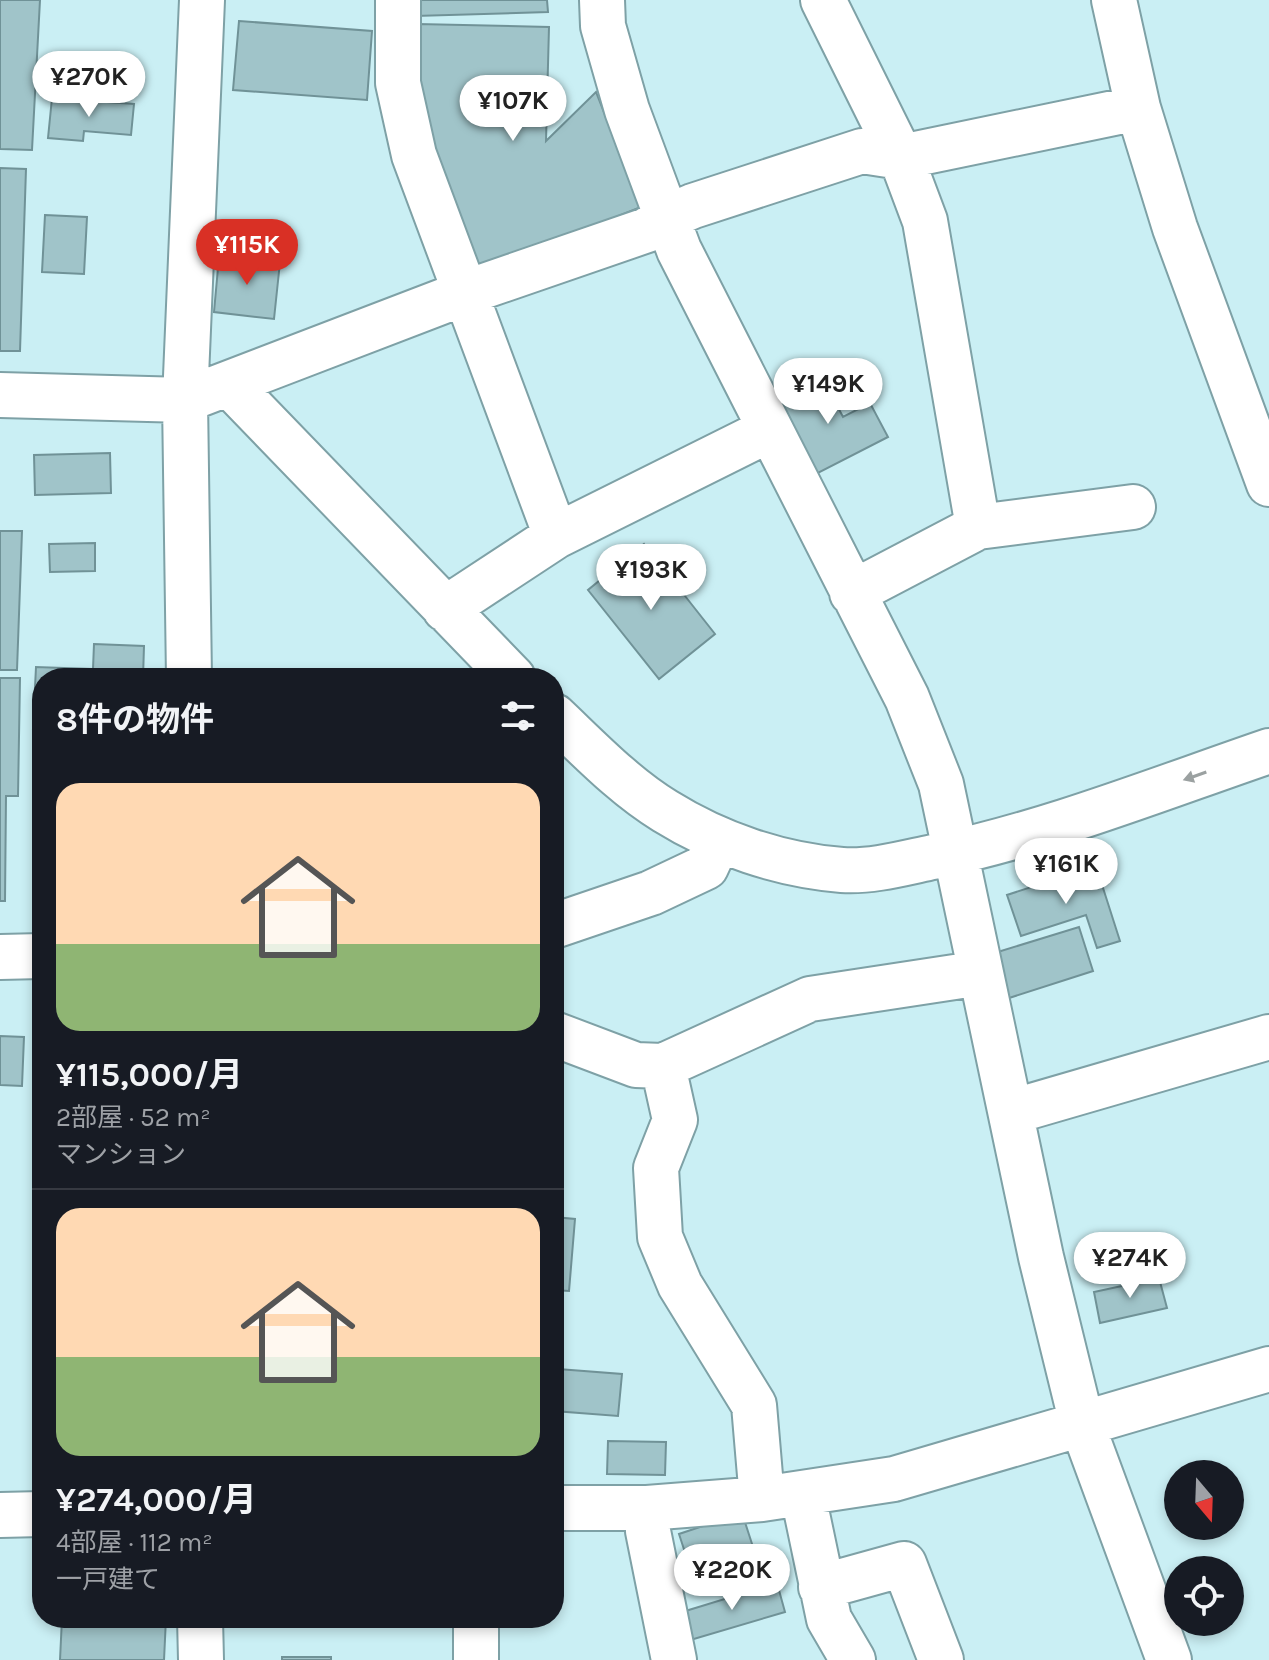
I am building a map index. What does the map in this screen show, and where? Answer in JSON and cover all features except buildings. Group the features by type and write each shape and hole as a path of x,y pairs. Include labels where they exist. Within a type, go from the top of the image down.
{"street":[{"path":"189,668 185,400 202,0"},
{"path":"398,0 398,83 414,155 556,536"},
{"path":"602,0 603,26 627,110 665,218 769,430 907,698 941,784 1082,1424 1169,1660"},
{"path":"823,0 901,157 925,221 978,527"},
{"path":"1114,0 1138,108 1175,228 1269,484"},
{"path":"0,395 185,400 467,292 647,230 665,218 862,151 901,157 1138,108"},
{"path":"230,385 503,668"},
{"path":"445,609 556,536 769,430"},
{"path":"852,593 978,527 1133,507"},
{"path":"564,725 629,786 665,811 719,839 773,859 844,870 886,867 1001,843 1269,751"},
{"path":"564,923 651,893 706,867 719,839"},
{"path":"0,957 32,956"},
{"path":"564,1038 636,1065 663,1066 810,999 981,973"},
{"path":"1011,1112 1269,1037"},
{"path":"663,1066 675,1120 656,1168 660,1237 680,1285 754,1405 782,1497 821,1587 829,1619 853,1660"},
{"path":"564,1508 647,1508 782,1497 894,1479 1269,1369"},
{"path":"647,1508 648,1531 674,1660"},
{"path":"0,1515 32,1514"},
{"path":"821,1587 904,1564 941,1660"},
{"path":"200,1628 201,1660"},
{"path":"476,1628 476,1660"}]}
